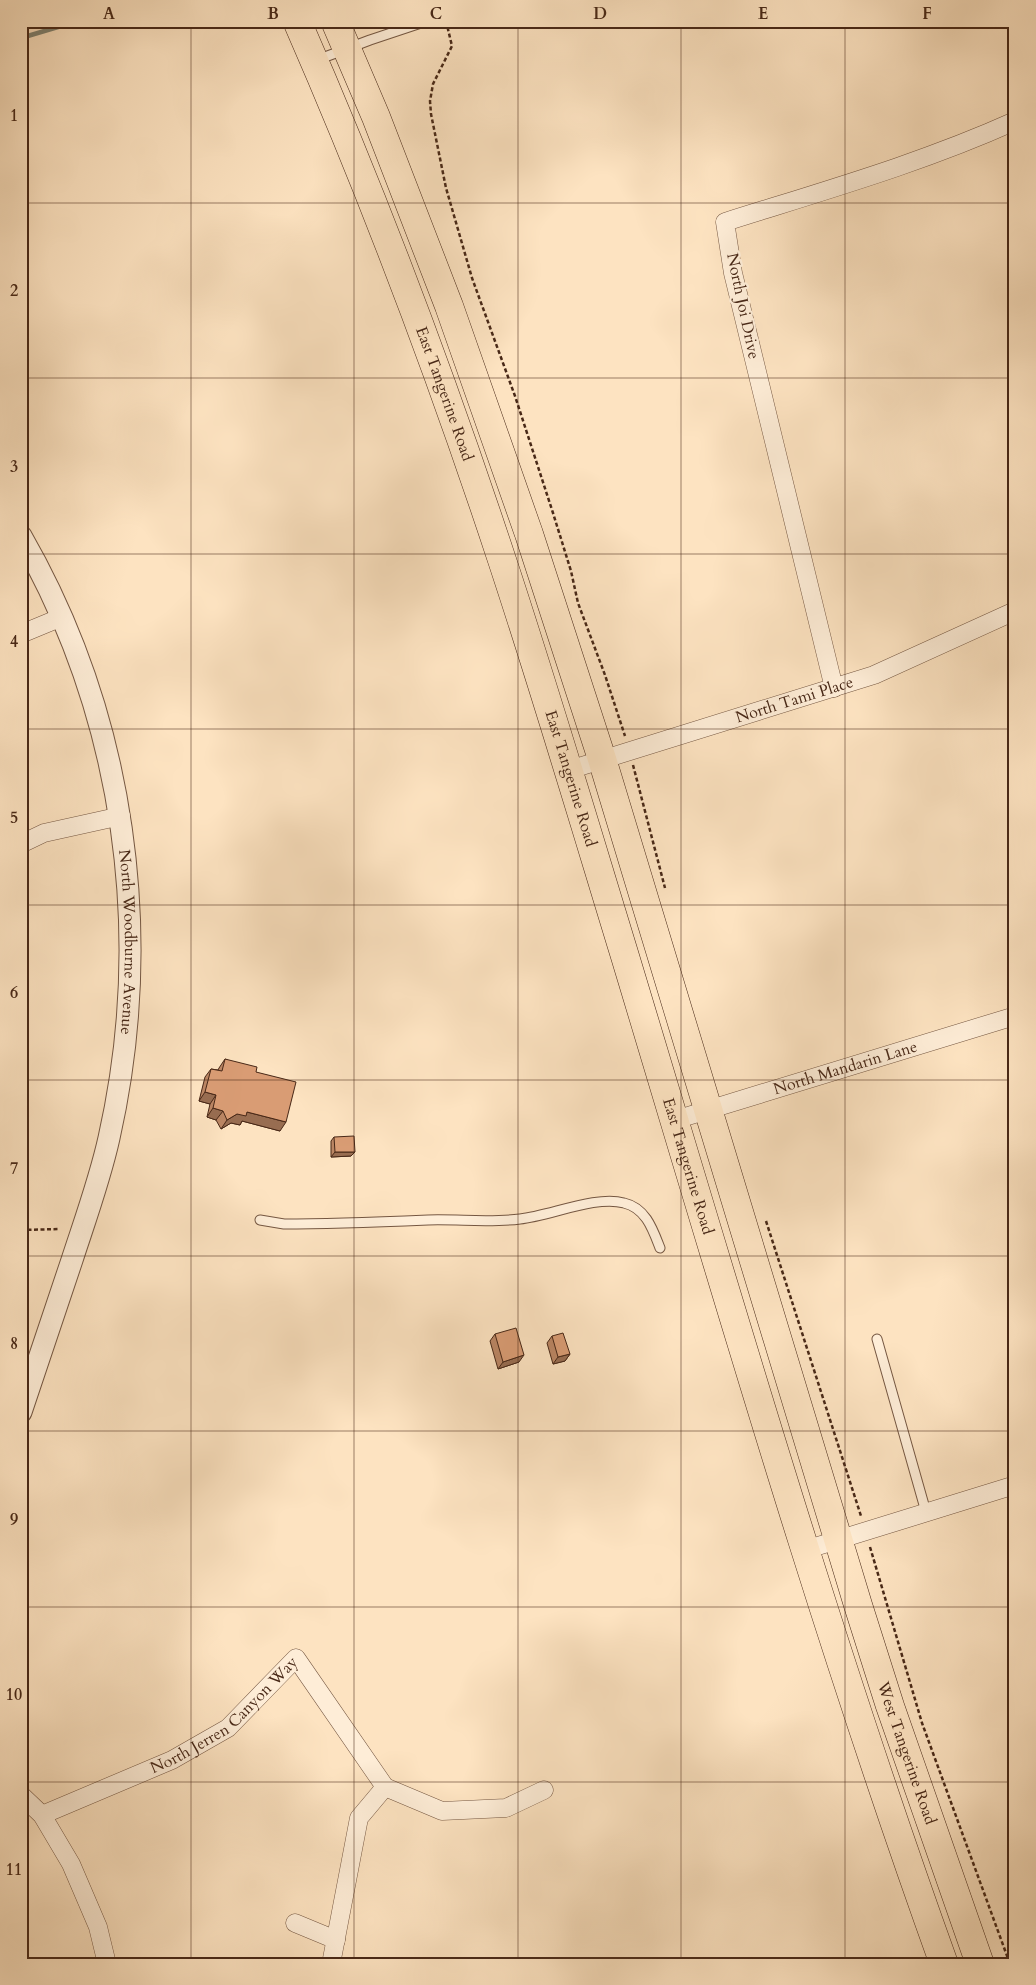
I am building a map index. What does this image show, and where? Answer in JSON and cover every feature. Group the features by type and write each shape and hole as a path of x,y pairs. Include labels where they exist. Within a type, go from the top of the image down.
{"main road":[{"name":"East Tangerine Road","path":"297,21 400,272 470,464 526,631 805,1550"},
{"path":"335,21 418,224 479,389 523,516 602,759 838,1540"},
{"name":"West Tangerine Road","path":"838,1540 890,1706 980,1964"},
{"name":"West Tangerine Road","path":"805,1550 878,1779 944,1964"}],"street":[{"name":"North Joi Drive","path":"834,688 733,273 725,222 891,170 973,140 1015,121"},
{"name":"North Woodburne Avenue","path":"21,536 62,617 92,698 114,781 121,816 128,879 130,964 126,1030 116,1104 101,1172 21,1412"},
{"name":"North Tami Place","path":"569,770 834,688 902,663 1015,611"},
{"path":"21,634 62,617"},
{"path":"21,844 44,833 121,816"},
{"name":"North Mandarin Lane","path":"674,1120 1015,1016"},
{"path":"805,1550 1015,1485"},
{"name":"North Jerren Canyon Way","path":"42,1815 172,1760 228,1728 296,1658 385,1787"},
{"path":"331,1964 359,1818 385,1787 442,1812 506,1808 544,1790"},
{"path":"21,1795 42,1815 75,1873 98,1927 107,1964"},
{"path":"295,1923 336,1940"}],"lane":[{"path":"315,61 427,21"},
{"path":"260,1220 284,1224 429,1220 503,1221 539,1216 596,1202 617,1201 635,1207 646,1218 660,1248"},
{"path":"877,1339 926,1512"}],"path":[{"path":"446,21 452,46 434,84 430,101 446,188 472,278 515,396 553,512 571,571 578,603 616,705 630,751 666,894"},
{"path":"764,1214 866,1531 922,1723 1010,1964"},
{"path":"21,1230 60,1230"}],"building":[{"path":"225,1059 257,1067 256,1072 296,1082 286,1122 247,1112 246,1116 237,1114 227,1120 223,1111 213,1108 216,1095 205,1092 211,1069 222,1071"},
{"path":"354,1136 355,1152 335,1152 334,1137"},
{"path":"516,1328 524,1355 503,1362 495,1334"},
{"path":"563,1333 570,1354 558,1357 552,1336"}],"waterway":[{"path":"21,38 78,21"},
{"path":"21,348 25,349 21,363"}]}
